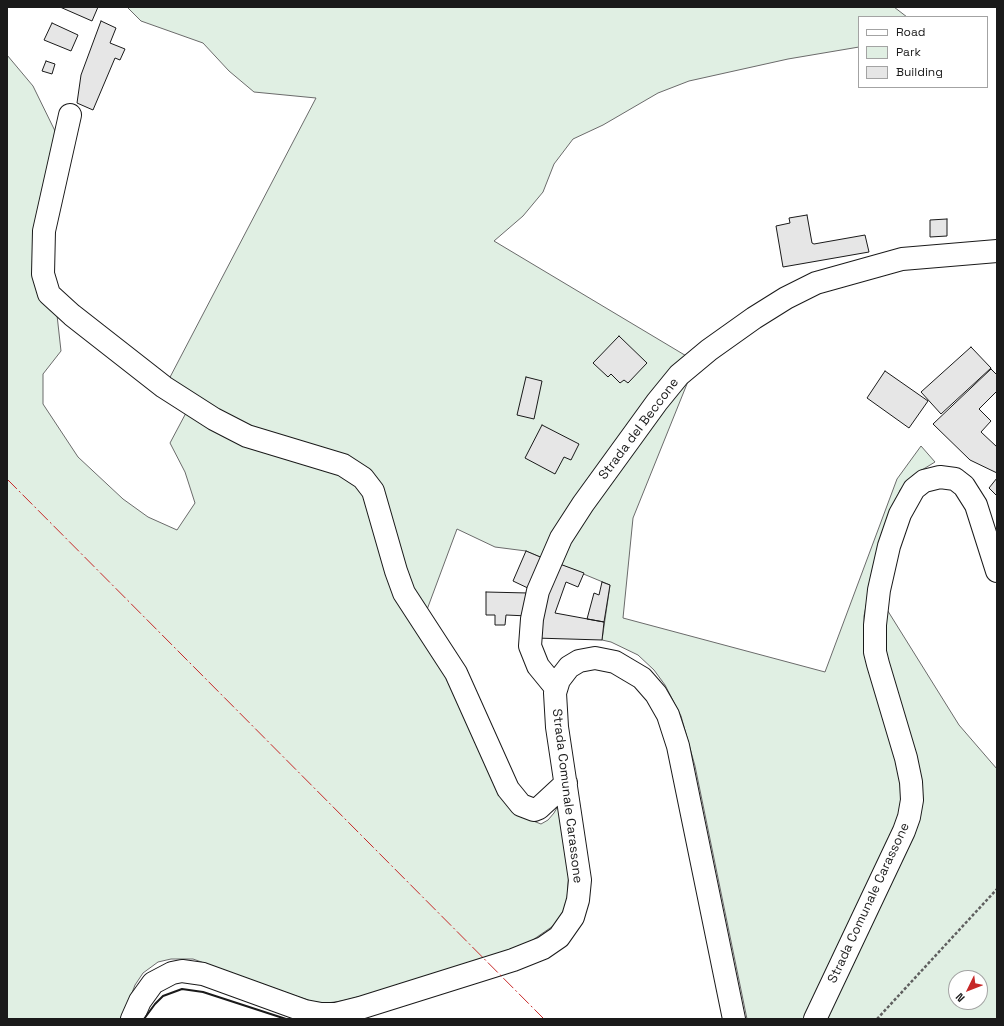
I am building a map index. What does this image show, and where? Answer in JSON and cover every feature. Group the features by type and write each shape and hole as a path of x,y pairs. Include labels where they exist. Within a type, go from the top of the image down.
{"street":[{"path":"70,115 44,231 43,274 49,294 72,315 164,387 220,422 252,438 343,465 363,478 372,491 404,593 456,673 508,789 520,805 534,810 539,808 566,783"},
{"name":"Strada del Beccone","path":"556,688 538,666 530,646 532,619 538,591 561,538 583,504 657,402 679,375 709,350 754,318 786,298 816,283 902,260 997,251"},
{"name":"Strada Comunale Carassone","path":"815,1019 904,831 909,817 912,800 911,782 906,758 875,652 875,625 879,590 889,546 900,514 914,489 924,481 940,476 955,479 964,486 976,505 997,572"},
{"name":"Strada Comunale Carassone","path":"132,1019 140,1001 153,983 172,973 182,971 203,974 305,1011 329,1014 367,1006 513,960 543,948 559,937 565,930 574,912 579,891 579,869 556,718 556,688 561,676 572,664 587,659 605,659 624,666 642,678 656,694 662,704 678,746 734,1019"}],"path":[{"path":"876,1019 997,889"}],"green space":[{"path":"127,7 894,7 906,16 858,16 858,47 788,59 689,81 658,93 603,125 573,139 554,164 543,192 523,216 494,241 688,357 545,559 526,551 495,547 457,529 425,615 417,603 375,486 259,434 168,381 316,98 254,92 229,71 203,43 141,21"},
{"path":"7,55 33,86 56,133 39,210 57,315 61,351 43,374 43,404 78,457 123,499 148,517 177,530 195,503 185,472 170,443 187,411 358,479 435,653 523,817 541,824 548,820 559,804 569,868 567,902 561,916 553,926 524,946 382,991 342,1001 327,1003 314,1002 193,959 171,959 158,962 143,973 135,985 122,1019 7,1019"},
{"path":"691,374 633,518 623,618 825,672 897,479 921,446 935,462 912,476 900,490 872,577 864,616 865,651 903,783 899,818 806,1019 747,1019 695,766 681,716 665,685 654,670 638,655 611,642 602,640 610,585 557,563 573,533"},
{"path":"886,608 959,725 997,769 997,1019 826,1019 911,836 886,655"}],"building":[{"path":"60,7 98,7 92,21"},
{"path":"101,21 116,28 110,43 125,49 120,60 115,58 93,110 77,103 81,75"},
{"path":"52,23 78,35 71,51 44,40"},
{"path":"46,61 55,64 52,74 42,71"},
{"path":"807,215 812,243 814,244 865,235 869,252 783,267 776,226 790,223 789,218"},
{"path":"947,219 947,236 930,237 930,220"},
{"path":"619,336 647,363 628,383 624,380 620,383 611,374 608,377 593,363"},
{"path":"971,347 991,368 941,414 921,392"},
{"path":"991,369 997,375 997,391 979,409 991,421 981,432 997,447 997,473 970,460 933,424"},
{"path":"885,371 928,401 909,428 867,398"},
{"path":"526,377 542,381 534,419 517,415"},
{"path":"542,425 579,444 571,460 564,457 555,474 525,458"},
{"path":"997,478 997,496 989,488"},
{"path":"526,551 545,559 532,590 513,581"},
{"path":"557,563 584,573 578,587 566,582 555,613 604,622 602,640 535,638"},
{"path":"602,582 610,585 604,622 587,619 594,593 599,595"},
{"path":"486,592 528,593 528,616 506,615 505,625 495,625 495,615 486,615"}],"wall":[{"path":"144,1019 163,996 182,989 203,992 286,1019"}],"power":[{"path":"7,479 544,1019"}]}
